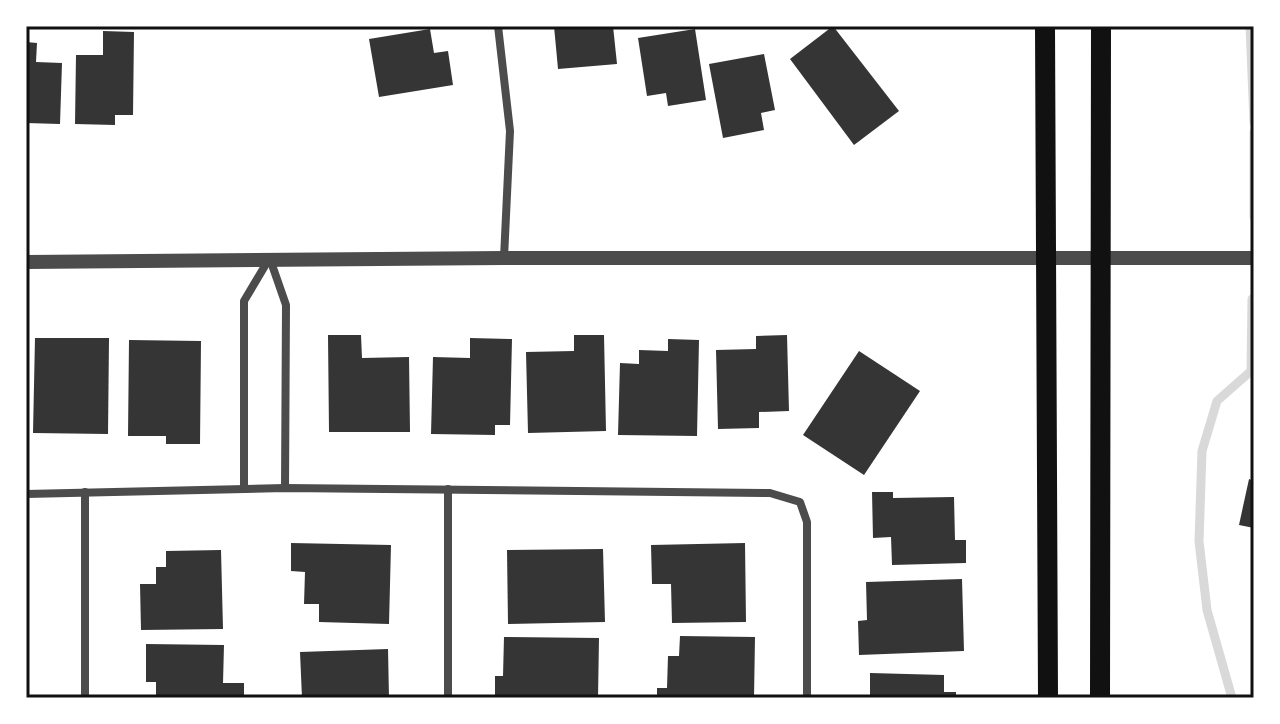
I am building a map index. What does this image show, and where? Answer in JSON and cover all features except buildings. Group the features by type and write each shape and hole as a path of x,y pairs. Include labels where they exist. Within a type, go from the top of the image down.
{"main road":[{"path":"1045,26 1048,698"},
{"path":"1100,698 1101,26"}],"street":[{"path":"498,26 510,131 504,258"},
{"path":"270,258 286,305 285,488"},
{"path":"244,488 244,301 270,258"},
{"path":"26,262 270,258 1254,258"},
{"path":"26,494 244,488 770,493 800,502 807,522 807,698"},
{"path":"448,489 448,698"},
{"path":"85,492 85,698"}],"waterway":[{"path":"1250,26 1254,122"},
{"path":"1254,132 1254,217"},
{"path":"1232,698 1207,610 1199,541 1202,451 1217,401 1251,371 1252,299"}]}
